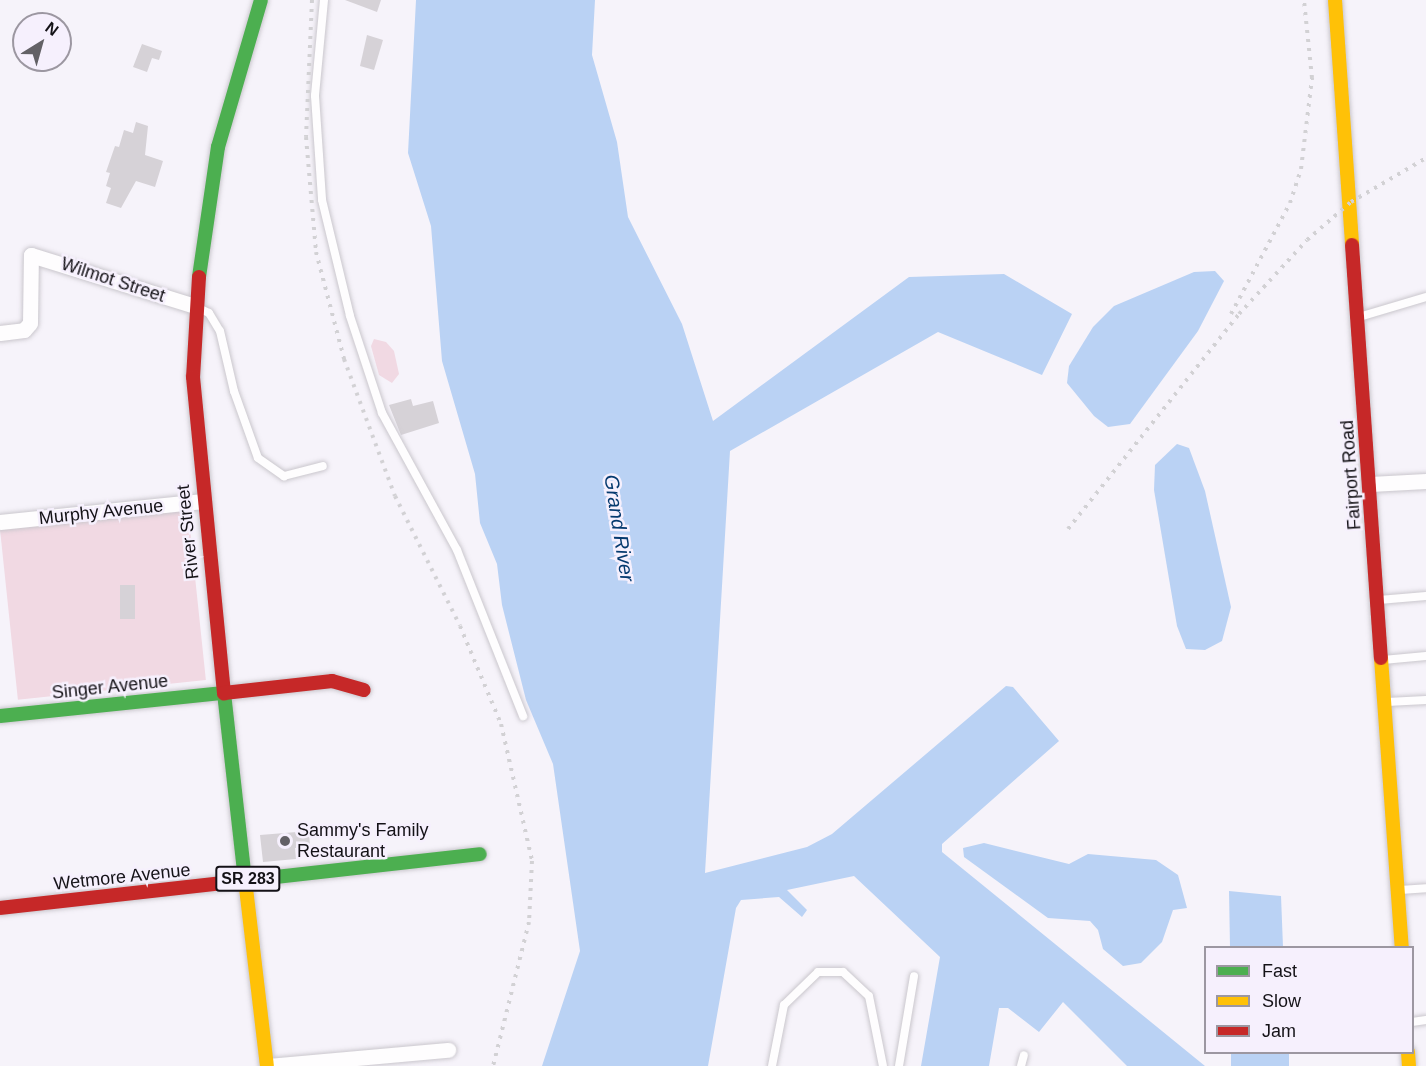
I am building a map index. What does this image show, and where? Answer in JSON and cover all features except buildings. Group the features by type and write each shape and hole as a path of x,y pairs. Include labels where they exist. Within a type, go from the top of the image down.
{"street":[{"name":"River Street","path":"261,0 218,147 195,306 193,377 203,501 248,881 267,1066"},
{"name":"Fairport Road","path":"1335,0 1359,317 1381,660 1387,702 1402,946"},
{"name":"Wilmot Street","path":"0,333 24,330 30,323 31,255 195,306"},
{"path":"1370,484 1426,482"},
{"name":"Murphy Avenue","path":"0,522 203,501"},
{"name":"Singer Avenue","path":"0,716 332,681 364,690"},
{"name":"Wetmore Avenue","path":"0,908 480,854"},
{"path":"267,1066 448,1050"}],"lane":[{"path":"324,0 315,96 322,200 350,316 382,413 457,550 523,716"},
{"path":"1359,317 1426,297"},
{"path":"195,306 209,313 220,331 234,391 258,458 284,476 323,466"},
{"path":"1377,600 1426,596"},
{"path":"1381,660 1426,656"},
{"path":"1387,702 1426,700"},
{"path":"1398,890 1426,888"},
{"path":"772,1066 784,1005 818,972 843,972 869,996 883,1066"},
{"path":"899,1066 914,976"},
{"path":"1021,1066 1024,1055"}],"shaded area":[{"path":"374,339 386,342 394,351 399,374 392,383 379,375 371,346"},
{"path":"188,510 206,680 18,700 0,530"}],"water":[{"name":"Grand River","path":"416,0 595,0 592,55 617,142 628,217 682,324 713,421 909,277 1004,274 1072,314 1042,375 938,332 730,451 705,873 807,847 832,834 1006,686 1013,687 1059,741 942,844 942,852 1205,1066 1127,1066 1063,1002 1039,1032 1008,1008 999,1008 989,1066 921,1066 940,957 854,876 787,890 807,910 802,917 779,897 741,900 736,908 708,1066 542,1066 580,951 553,764 526,700 502,605 497,564 480,523 475,474 442,361 431,226 408,153"},
{"path":"1215,271 1224,281 1198,331 1130,424 1108,427 1094,416 1067,383 1069,366 1093,327 1114,306 1194,272"},
{"path":"1177,444 1189,448 1205,491 1231,607 1222,641 1205,650 1186,649 1177,626 1154,490 1155,465"},
{"path":"984,843 1069,864 1088,854 1156,860 1178,875 1187,908 1173,910 1162,942 1141,963 1123,966 1103,949 1098,930 1090,921 1048,918 964,857 963,848"},
{"path":"1229,891 1281,896 1283,946 1230,946"},
{"path":"1231,1054 1289,1054 1289,1066 1231,1066"}],"railway":[{"path":"312,0 306,137 316,252 344,359 395,496 460,626 501,724 532,861 529,922 493,1066"},
{"path":"1231,314 1290,203 1301,169 1312,78 1304,0"},
{"path":"1068,529 1239,314 1307,240 1351,202 1426,158"}],"traffic: fast":[{"path":"199,277 218,147 261,0"},
{"path":"0,716 224,693 246,888"},
{"path":"267,878 480,854"}],"traffic: slow":[{"path":"1335,0 1352,245"},
{"path":"1381,658 1402,946"},
{"path":"246,888 267,1066"},
{"path":"1408,1054 1409,1066"}],"traffic: jam":[{"path":"1352,245 1381,658"},
{"path":"199,277 193,377 224,693 332,681 364,690"},
{"path":"0,908 267,878"}],"place":[{"name":"Sammy's Family Restaurant","path":"285,841"}]}
